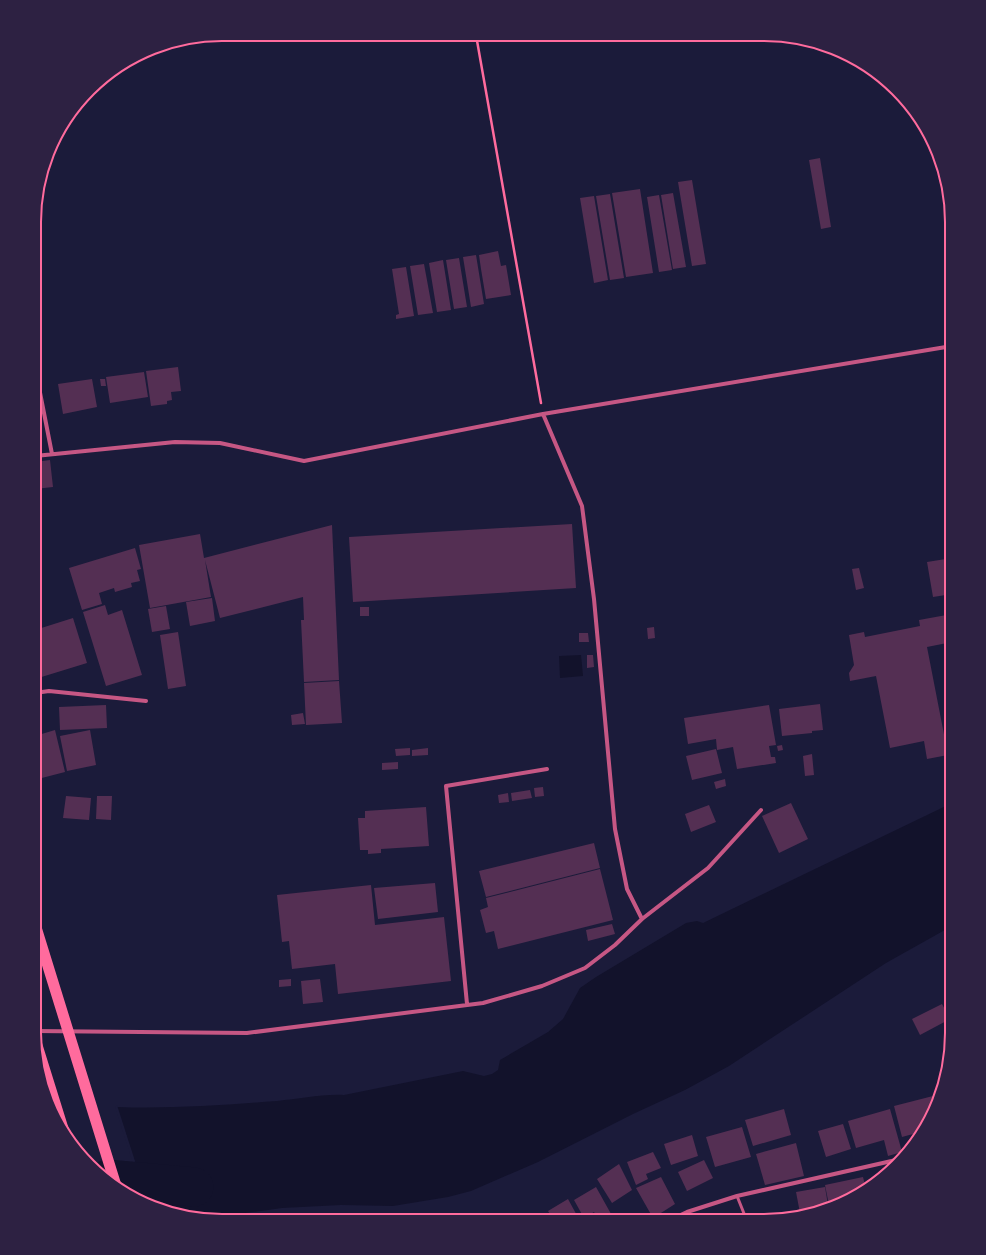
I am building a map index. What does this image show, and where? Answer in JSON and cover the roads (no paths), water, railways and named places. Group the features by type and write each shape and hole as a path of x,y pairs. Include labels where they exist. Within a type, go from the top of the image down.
{"highway":[{"path":"41,944 114,1178"},
{"path":"44,1068 53,1095"}],"street":[{"path":"41,455 182,442 220,443 304,461 543,414 945,347"},
{"path":"41,398 52,454"},
{"path":"543,414 582,506 594,599 615,829 627,889 642,919"},
{"path":"41,692 48,691 146,701"},
{"path":"467,1004 446,786 547,769"},
{"path":"41,1032 70,1037 247,1034 427,1012 467,1004 483,1003 542,986 585,968 615,945 642,919 708,868 761,810"},
{"path":"683,1214 737,1196 892,1161"}],"lane":[{"path":"737,1196 744,1214"}],"waterway":[{"path":"115,1180 194,1187"}]}
